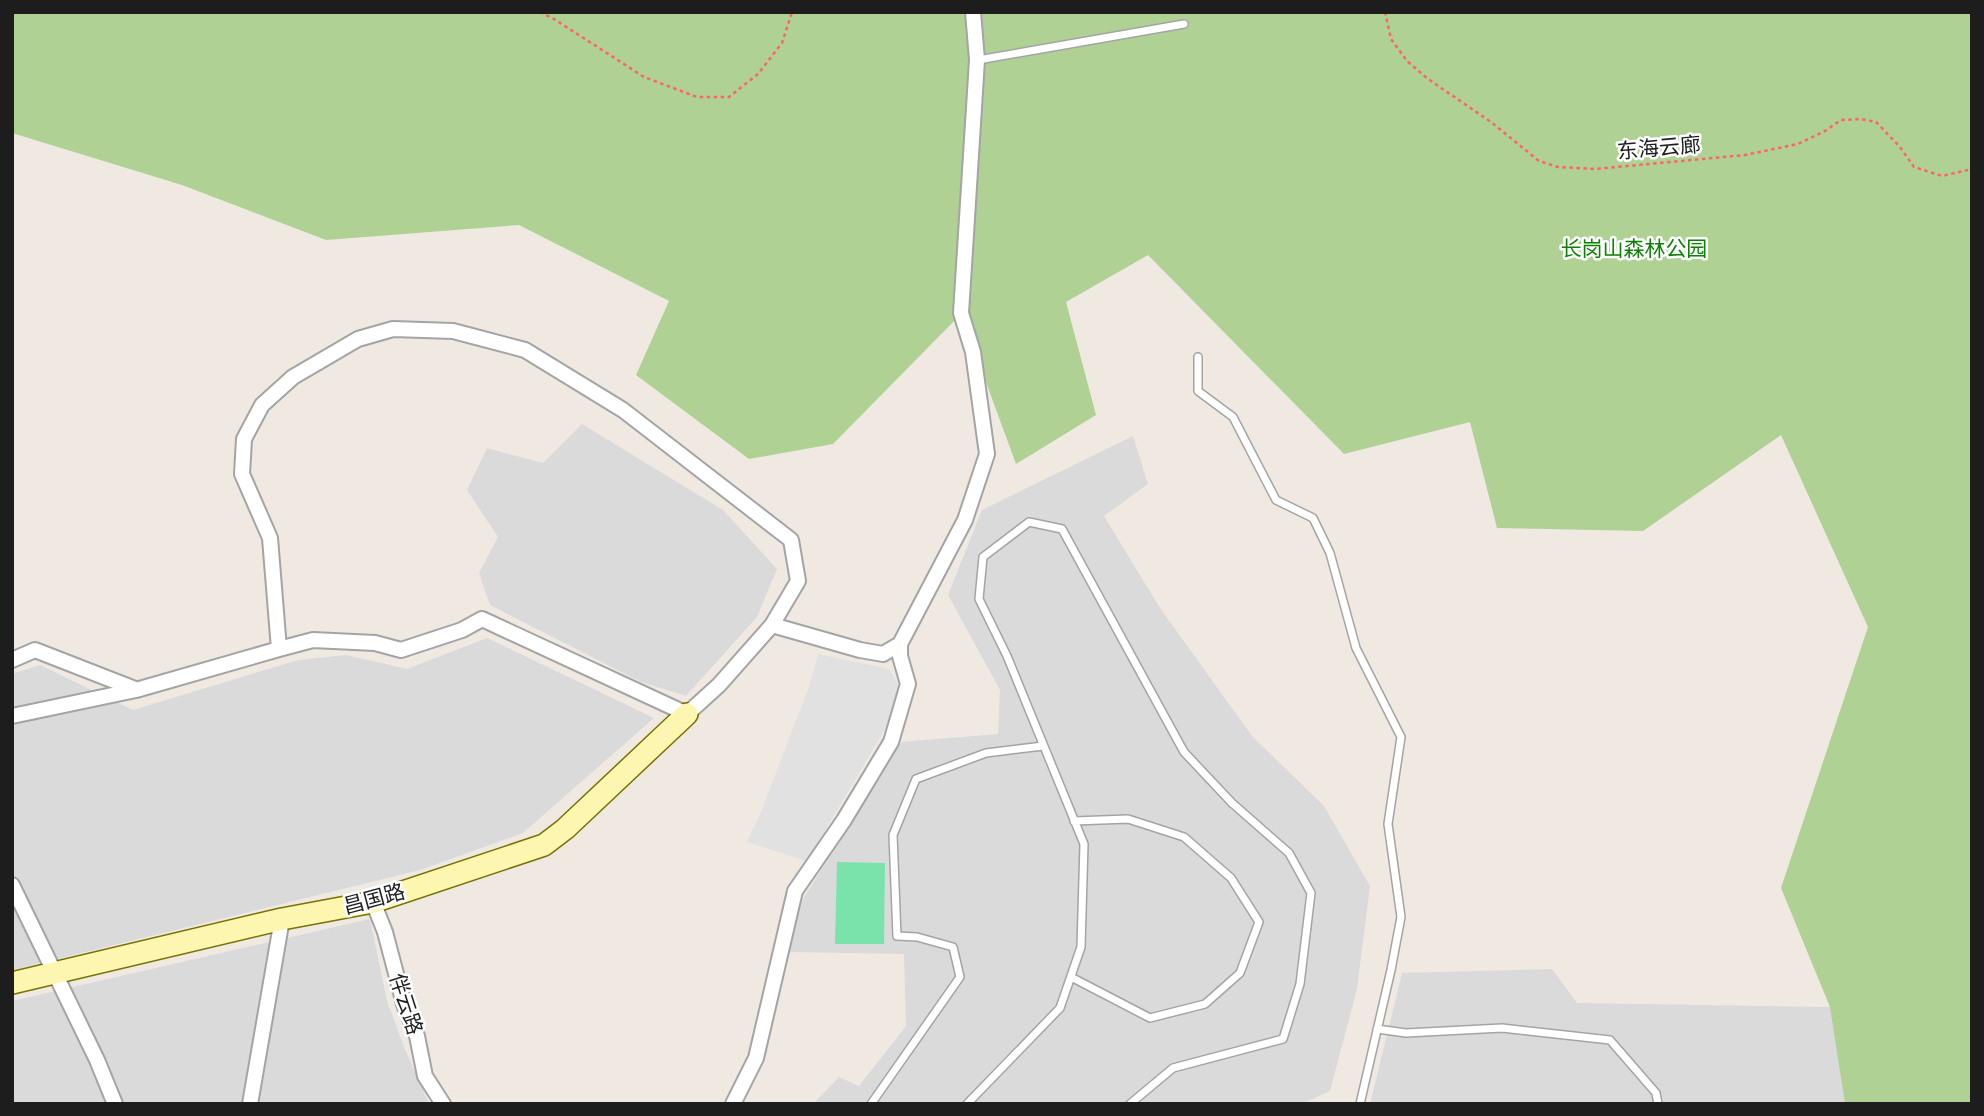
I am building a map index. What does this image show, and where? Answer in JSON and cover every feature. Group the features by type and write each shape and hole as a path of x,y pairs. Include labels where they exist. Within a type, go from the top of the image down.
{"main road":[{"name":"昌国路","path":"12,984 282,919 373,902 544,845 565,829 687,714"}],"street":[{"path":"733,1104 756,1058 795,891 844,820 891,742 908,684 900,656 900,644 965,520 987,454 973,352 961,313 977,60 973,12"},
{"path":"12,716 136,690 313,640 374,643 401,650 461,630 482,619 687,714 719,685 772,625 798,581 791,541 623,410 525,350 453,331 393,329 358,339 293,377 262,405 244,439 242,474 270,538 279,649"},
{"path":"772,625 860,650 883,653 900,644"},
{"path":"12,660 35,650 136,690"},
{"path":"12,885 115,1104"},
{"name":"伴云路","path":"373,902 385,932 404,1004 417,1036 425,1076 443,1104"},
{"path":"250,1104 282,919"}],"lane":[{"path":"977,60 1184,24"},
{"path":"1198,357 1198,391 1233,417 1276,500 1313,518 1329,553 1356,648 1401,737 1388,824 1401,917 1360,1104"},
{"path":"967,1104 1060,1008 1081,947 1084,844 1007,656 979,599 983,557 1029,522 1062,529 1184,752 1233,803 1289,853 1311,893 1300,984 1283,1039 1173,1068 1130,1104"},
{"path":"871,1104 960,977 953,947 918,937 897,936 893,835 916,779 986,753 1043,746"},
{"path":"1071,977 1150,1018 1205,1004 1240,973 1259,922 1231,878 1184,837 1128,819 1074,821"},
{"path":"1377,1029 1406,1033 1503,1028 1610,1040 1656,1093 1658,1104"}],"path":[{"path":"540,12 644,77 697,97 729,97 758,74 782,43 792,12"},
{"name":"东海云廊","path":"1385,12 1391,39 1407,61 1428,79 1491,122 1539,161 1558,167 1595,169 1745,155 1798,145 1841,120 1861,119 1876,122 1914,167 1942,176 1972,169"}],"shaded area":[{"path":"582,424 723,510 777,569 757,617 686,696 641,682 490,605 479,573 498,537 467,490 487,448 543,463"},
{"path":"1133,436 1148,484 1104,516 1160,608 1252,736 1324,806 1370,886 1357,989 1330,1091 1302,1104 813,1104 839,1077 859,1086 906,1026 904,954 788,952 803,899 901,742 998,734 1000,690 948,595 982,510"},
{"path":"487,638 654,718 523,833 420,870 12,970 12,674 40,665 133,710 298,660 346,655 407,669"},
{"path":"818,654 889,669 901,690 885,729 807,861 747,842 810,684"},
{"path":"370,919 387,1001 429,1104 12,1104 12,1001"},
{"path":"1552,969 1577,1003 1831,1007 1845,1104 1370,1104 1402,973"}],"green space":[{"name":"长岗山森林公园","path":"12,12 1972,12 1972,1104 1845,1104 1830,1007 1781,888 1868,627 1781,435 1643,531 1497,528 1470,422 1344,454 1148,255 1066,302 1096,415 1016,464 961,314 833,444 749,459 636,375 669,301 519,225 326,240 182,185 12,133"},
{"path":"837,862 885,863 884,944 835,944"}]}
